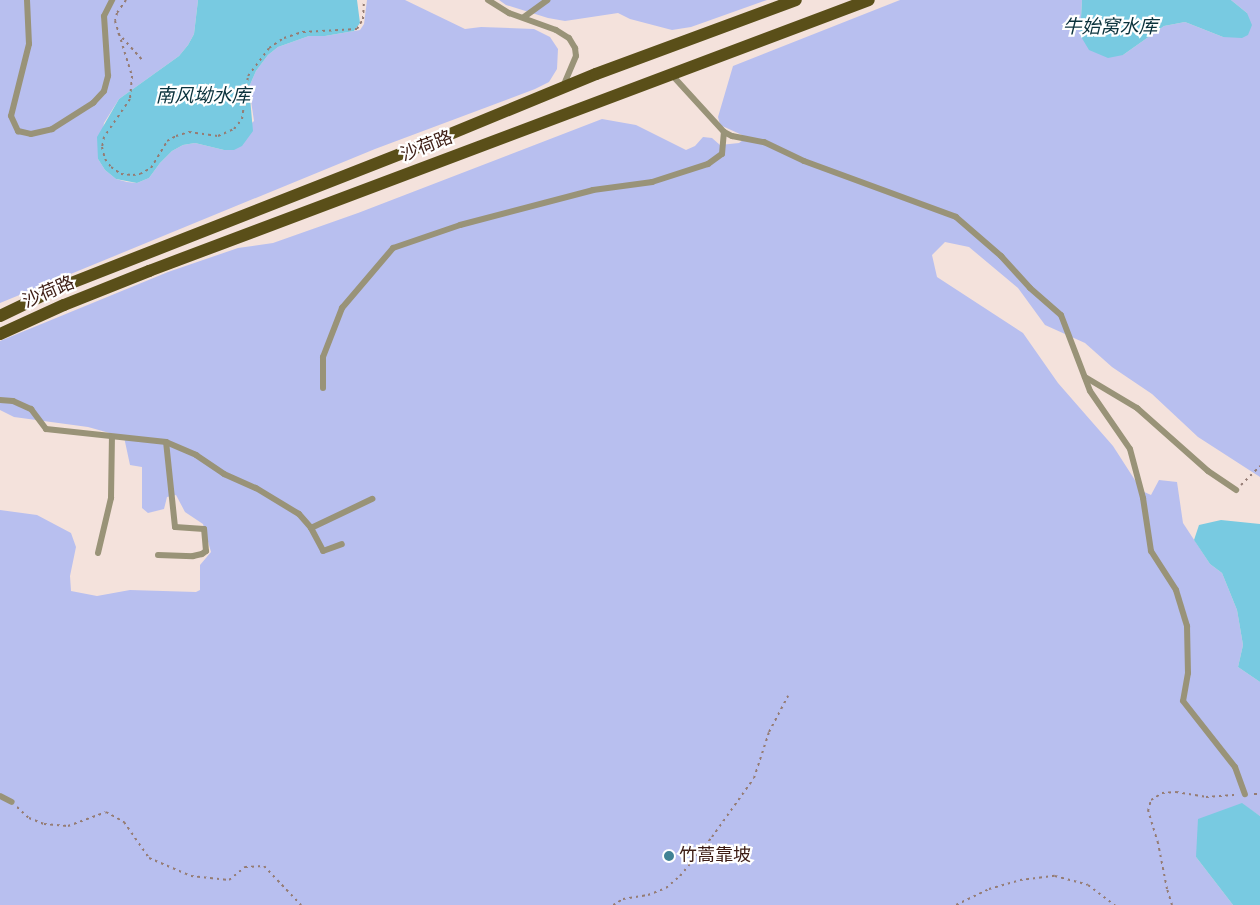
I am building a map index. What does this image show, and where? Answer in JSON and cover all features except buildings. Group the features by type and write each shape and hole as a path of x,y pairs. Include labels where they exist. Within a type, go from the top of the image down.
{"main road":[{"name":"沙荷路","path":"0,316 56,289 648,54 796,0"},
{"name":"沙荷路","path":"0,334 64,305 149,271 869,0"}],"lane":[{"path":"27,0 29,44 11,116 18,130 31,134 52,128 93,103 104,91 108,76 108,62 104,16 112,0"},
{"path":"488,0 509,13 556,30 573,43 576,52 575,60 563,88"},
{"path":"524,17 547,0"},
{"path":"671,74 724,132 732,136 764,142 804,161 956,217 1002,256 1030,288 1061,315 1090,391 1130,449 1144,498 1151,551 1176,590 1187,626 1188,673 1183,701 1235,767 1245,794"},
{"path":"323,388 323,357 342,308 393,248 460,225 593,190 652,182 708,164 722,154 724,132"},
{"path":"1085,377 1137,408 1208,471 1236,490"},
{"path":"0,400 13,401 31,409 46,429 166,442 196,455 224,474 256,488 299,514 311,528 323,551 342,544"},
{"path":"98,553 111,498 112,437"},
{"path":"158,556 193,556 206,551 204,529 175,527 166,442"},
{"path":"311,528 372,499"},
{"path":"0,796 12,802"}],"path":[{"path":"126,0 116,17 116,31 128,63 132,86 130,99 124,110 104,137 103,155 116,171 127,174 140,174 151,168 167,141 176,136 189,132 218,136 234,129 242,119 248,76 268,48 284,38 303,32 357,29 363,19 364,0"},
{"path":"116,31 142,60"},
{"path":"1236,490 1260,466"},
{"path":"613,905 623,898 648,895 666,888 680,876 712,837 754,778 769,732 788,696"},
{"path":"1172,905 1158,843 1148,811 1151,800 1162,793 1176,792 1206,797 1260,794"},
{"path":"12,802 28,818 44,824 68,826 106,812 124,822 149,858 191,876 229,880 245,867 264,866 301,905"},
{"path":"956,905 989,889 1020,880 1054,876 1088,885 1115,905"}],"shaded area":[{"path":"0,0 198,0 194,34 188,45 179,56 119,99 104,123 98,159 105,170 116,179 127,182 137,183 149,178 172,151 183,145 195,143 224,150 254,121 249,87 256,71 268,55 278,47 309,36 325,36 360,30 364,24 367,0 405,0 465,29 481,27 534,29 550,37 558,49 557,69 549,82 535,89 375,149 0,303"},
{"path":"499,0 767,0 691,27 672,30 630,19 618,13 565,21 548,18 506,5"},
{"path":"900,0 1082,0 1080,35 1123,55 1164,26 1185,22 1223,37 1247,13 1231,0 1260,0 1260,477 1198,437 1152,394 1112,367 1085,343 1045,325 1018,288 969,247 945,242 932,255 937,277 1023,333 1058,383 1113,446 1142,491 1151,495 1159,480 1177,482 1183,523 1210,564 1222,573 1237,610 1243,645 1238,667 1260,682 1260,816 1242,804 1196,857 1233,905 0,905 0,510 37,515 71,533 76,547 70,576 71,591 97,596 130,590 196,592 200,590 200,565 211,552 203,524 185,512 176,495 167,497 164,509 148,513 142,508 142,467 130,465 124,437 88,427 14,417 0,410 0,341 168,272 238,248 273,243 358,213 602,119 636,125 686,150 695,146 703,137 712,138 720,145 739,143 743,140 742,135 720,125 718,117 733,66"}],"water":[{"name":"南风坳水库","path":"198,0 357,0 360,23 354,31 325,36 309,36 278,47 268,55 256,71 249,87 253,131 242,146 234,150 224,150 195,143 183,145 172,151 149,178 137,183 116,179 105,170 98,159 97,137 119,99 179,56 188,45 194,34"},
{"name":"牛始窝水库","path":"1082,0 1231,0 1247,13 1252,25 1248,35 1242,38 1223,37 1185,22 1164,26 1123,55 1108,58 1089,50 1080,35"},
{"path":"1221,520 1260,524 1260,682 1238,667 1243,645 1237,610 1222,573 1210,564 1194,540 1199,525"},
{"path":"1242,803 1260,816 1260,905 1233,905 1196,857 1198,819"}],"place":[{"name":"竹蒿靠坡","path":"669,856"}]}
